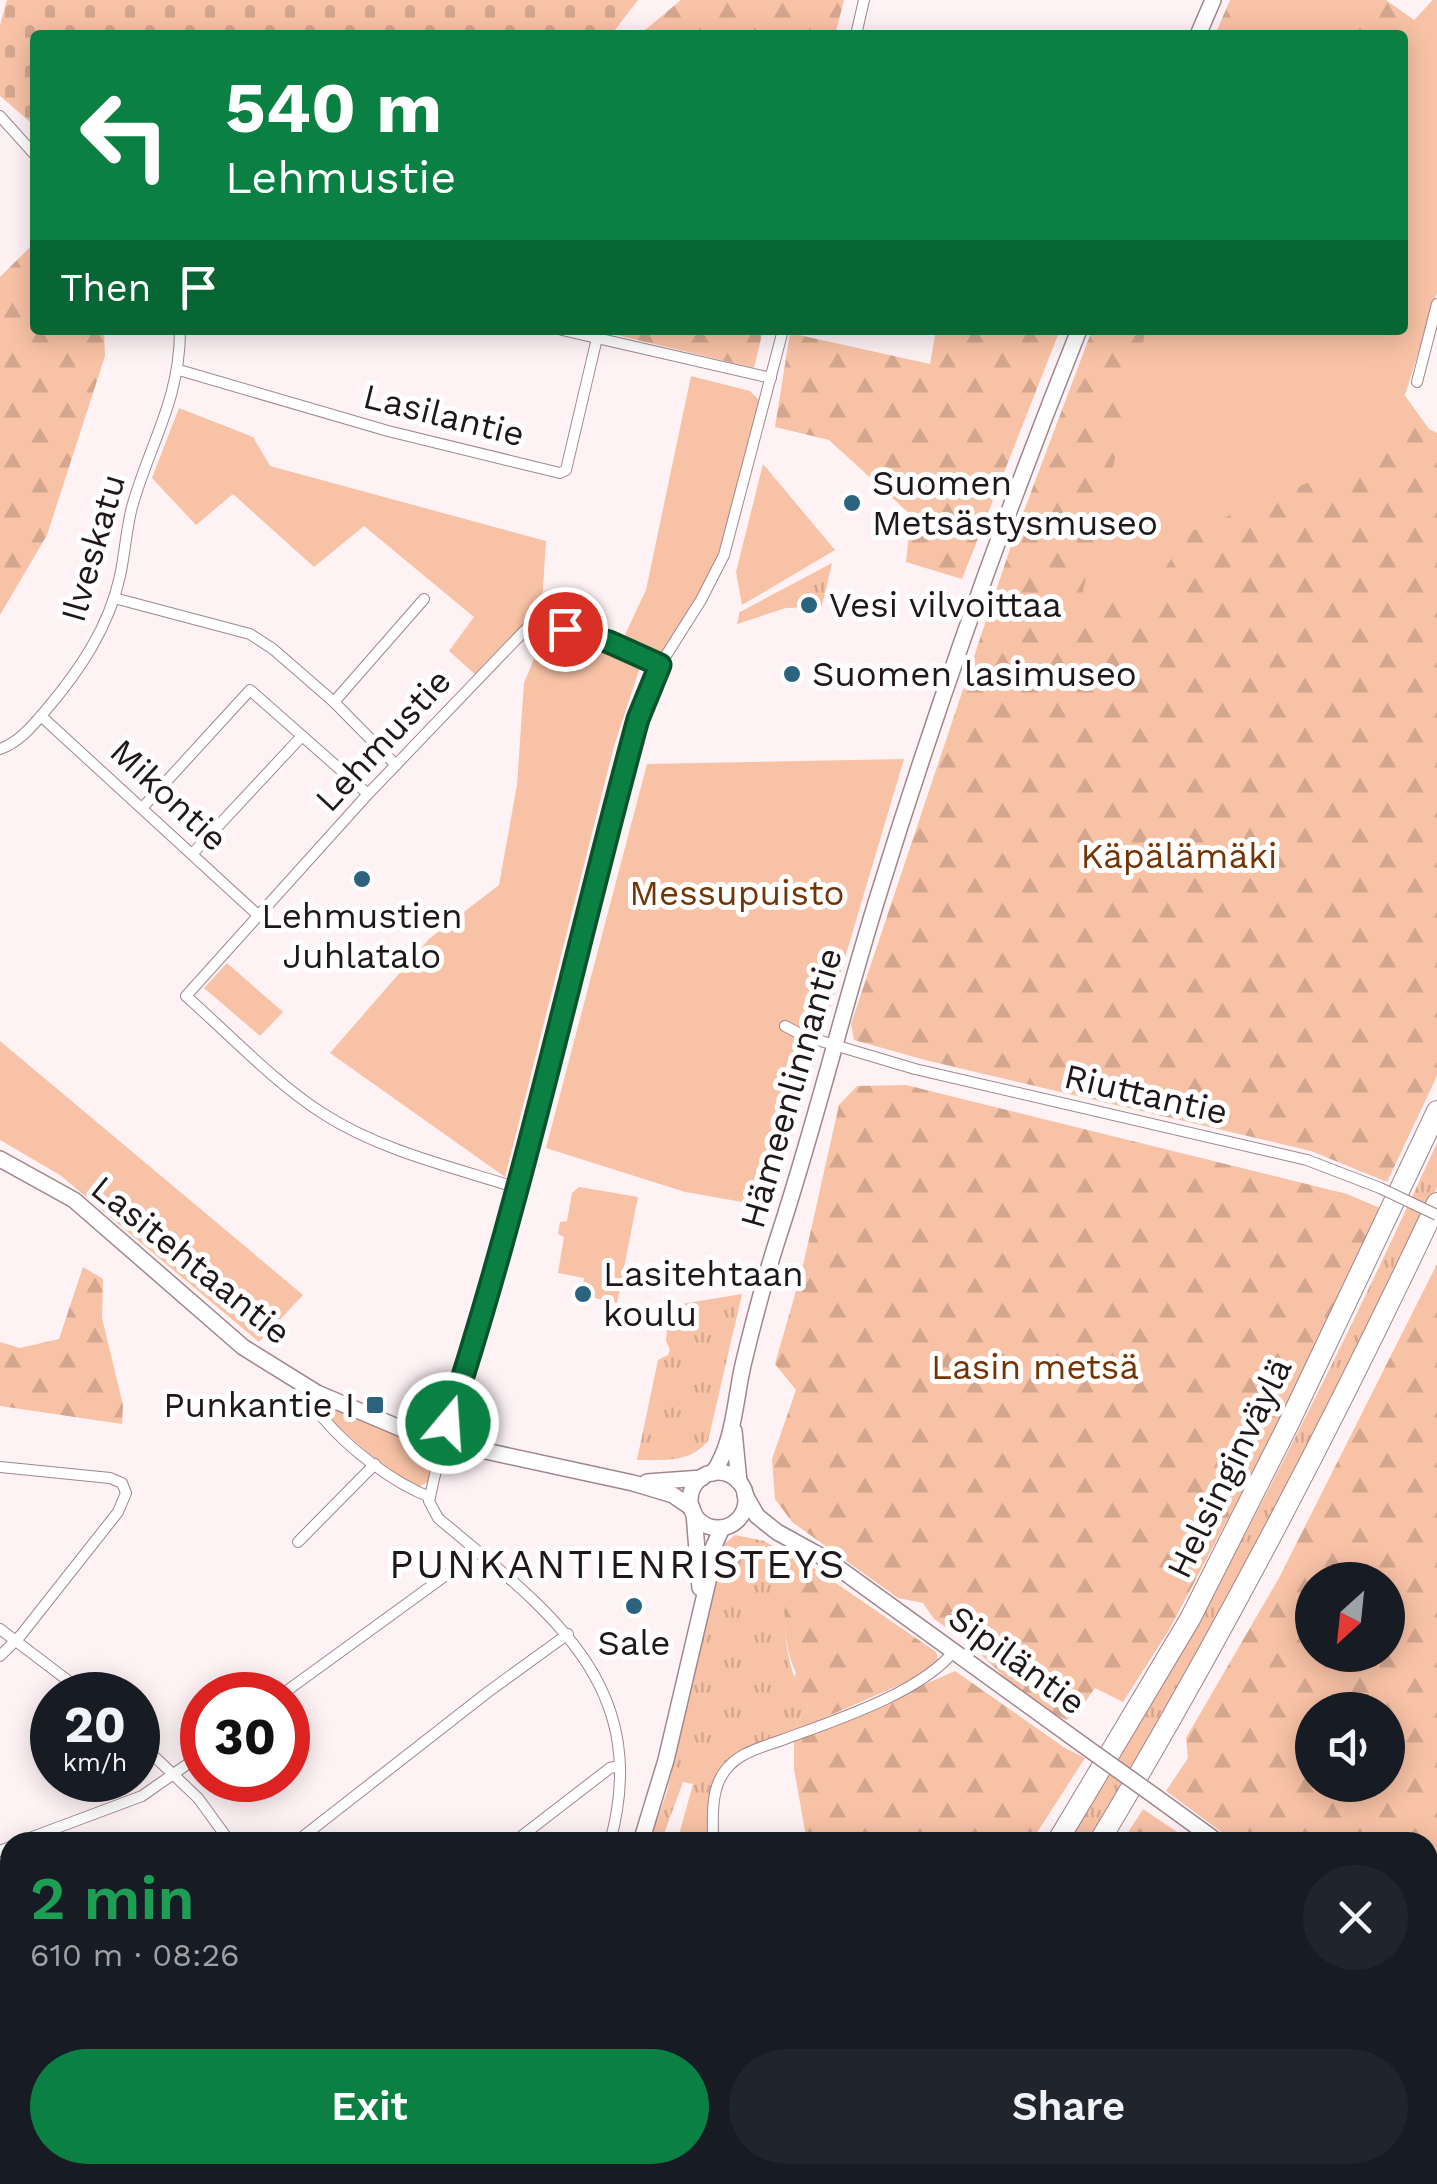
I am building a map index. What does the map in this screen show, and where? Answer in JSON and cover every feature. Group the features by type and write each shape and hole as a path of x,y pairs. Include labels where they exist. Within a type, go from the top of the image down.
{"highway":[{"name":"Helsinginväylä","path":"1063,1832 1190,1618 1437,1112"},
{"name":"Helsinginväylä","path":"1105,1832 1224,1628 1327,1434 1437,1203"}],"main road":[{"path":"1200,30 1213,0"},
{"name":"Hämeenlinnantie","path":"708,1476 722,1455 766,1274 877,897 1016,488 1077,335"},
{"name":"Lasitehtaantie","path":"0,1159 74,1200 243,1347 308,1388 386,1424 444,1443 633,1483 673,1495 693,1510"},
{"name":"Hämeenlinnantie","path":"733,1415 742,1488"},
{"path":"644,1832 666,1760 701,1607 712,1548 744,1510 742,1488 729,1475 708,1476 692,1492 701,1607"},
{"name":"Lasitehtaantie","path":"633,1483 708,1476"},
{"name":"Sipiläntie","path":"742,1488 757,1516 778,1532 826,1559 1204,1832"},
{"path":"693,1510 704,1524 728,1526"},
{"name":"Sipiläntie","path":"728,1526 778,1532"}],"street":[{"path":"857,30 864,0"},
{"path":"0,116 30,149"},
{"path":"1416,382 1437,304"},
{"name":"Ilveskatu","path":"0,749 13,744 41,716 84,660 108,618 131,510 175,390 180,335"},
{"path":"584,335 771,378"},
{"path":"612,1832 622,1793 620,1766 608,1702 593,1672 568,1634 438,1518 430,1506 430,1497 518,1188 638,719 660,665 724,555 782,335"},
{"name":"Lasilantie","path":"179,370 388,431 560,473 566,470 597,338"},
{"path":"114,598 250,634 334,702 396,765"},
{"path":"334,702 424,599"},
{"name":"Lehmustie","path":"518,1188 421,1158 324,1114 186,996 368,794 529,626 545,624 586,634 660,665"},
{"path":"144,806 250,690 368,794"},
{"name":"Mikontie","path":"41,716 144,806 260,916"},
{"path":"193,854 302,736"},
{"name":"Riuttantie","path":"785,1026 804,1036 915,1068 1307,1160 1380,1188 1437,1216"},
{"path":"308,1388 324,1419 375,1464 412,1490 430,1497"},
{"path":"298,1542 375,1464"},
{"path":"0,1467 117,1480 126,1493 118,1512 0,1656"},
{"path":"310,1674 478,1552"},
{"path":"0,1629 57,1672"},
{"path":"309,1832 568,1634"},
{"path":"713,1832 718,1781 742,1754 887,1698 930,1677 954,1651"},
{"path":"160,1763 198,1798 223,1832"},
{"path":"527,1832 610,1768 620,1766"},
{"path":"46,1832 138,1797 180,1770"}],"green space":[{"path":"7,0 638,0 615,30 30,30 30,122 0,96 0,25"},
{"path":"681,0 844,0 836,30 645,30"},
{"name":"Käpälämäki","path":"1230,0 1386,0 1414,20 1437,0 1403,393 1429,429 1437,433 1437,1076 1387,1182 1311,1151 854,1040 851,1024 1013,540 1090,335 1408,335 1408,30 1217,30"},
{"path":"1253,0 1357,0 1358,30 1246,30 1242,18"},
{"path":"1437,0 1437,293 1388,449 1185,534 1149,597 1082,595 1145,335 1408,335 1406,30"},
{"path":"30,247 30,335 104,335 105,356 47,535 0,615 0,277"},
{"path":"617,335 762,335 754,368"},
{"path":"790,335 930,364 935,335 1058,335 962,579 906,562 911,515 829,440 775,427"},
{"path":"691,376 750,391 761,402 721,551 699,598 661,656 623,639 646,590"},
{"path":"179,408 253,437 270,466 546,541 542,603 529,607 530,621 477,676 449,651 474,617 364,526 314,567 233,494 196,525 152,478"},
{"path":"763,464 835,550 742,605 736,572"},
{"path":"832,563 822,606 786,608 737,624 740,612"},
{"path":"549,631 608,645 642,661 614,746 505,1177 330,1053 429,939 499,885 517,785 524,683"},
{"name":"Messupuisto","path":"904,759 771,1207 685,1192 546,1148 647,764"},
{"path":"227,963 283,1012 260,1036 204,988"},
{"path":"0,1041 303,1295 259,1342 60,1175 0,1140"},
{"name":"Lasin metsä","path":"906,1085 1347,1194 1380,1208 1275,1430 1169,1630 1123,1702 1095,1688 1076,1715 1066,1720 1028,1700 970,1644 934,1619 923,1603 898,1598 792,1522 775,1499 772,1459 796,1390 775,1364 802,1270 839,1105 857,1086"},
{"path":"1437,1143 1437,1188 1271,1520 1182,1683 1092,1832 1073,1832 1217,1586 1353,1322"},
{"path":"579,1187 638,1197 617,1303 581,1295 584,1278 558,1273 564,1237 558,1234 560,1222 567,1221 572,1193"},
{"path":"1437,1264 1437,1832 1221,1832 1166,1791 1188,1758 1186,1738 1279,1578"},
{"path":"83,1267 103,1279 102,1318 123,1405 122,1424 0,1406 0,1342 20,1348 59,1339"},
{"path":"742,1294 708,1441 685,1457 637,1460 658,1360 670,1350 666,1341 669,1306"},
{"path":"327,1406 433,1451 428,1482 412,1485 368,1453 326,1416 322,1408"},
{"path":"735,1535 764,1541 790,1556 786,1595 788,1652 808,1706 792,1732 716,1777 713,1832 680,1832 693,1784 683,1782 665,1832 653,1832 667,1792 722,1546"},
{"path":"795,1555 936,1652 939,1663 929,1672 792,1732 808,1706 793,1682 796,1673 785,1630 790,1556"},
{"path":"955,1671 1085,1758 1037,1832 805,1832 794,1769 794,1742"},
{"path":"1143,1809 1177,1832 1128,1832"}],"place":[{"name":"Suomen Metsästysmuseo","path":"852,503"},
{"name":"Vesi vilvoittaa","path":"809,605"},
{"name":"Suomen lasimuseo","path":"792,674"},
{"name":"Lehmustien Juhlatalo","path":"362,879"},
{"name":"Lasitehtaan koulu","path":"583,1294"},
{"name":"Punkantie I","path":"375,1405"},
{"name":"Sale","path":"634,1606"}],"district":[{"name":"PUNKANTIENRISTEYS","path":"618,1564"}],"route":[{"path":"448,1423 528,1154 638,719 660,665 631,650 565,629"}]}
